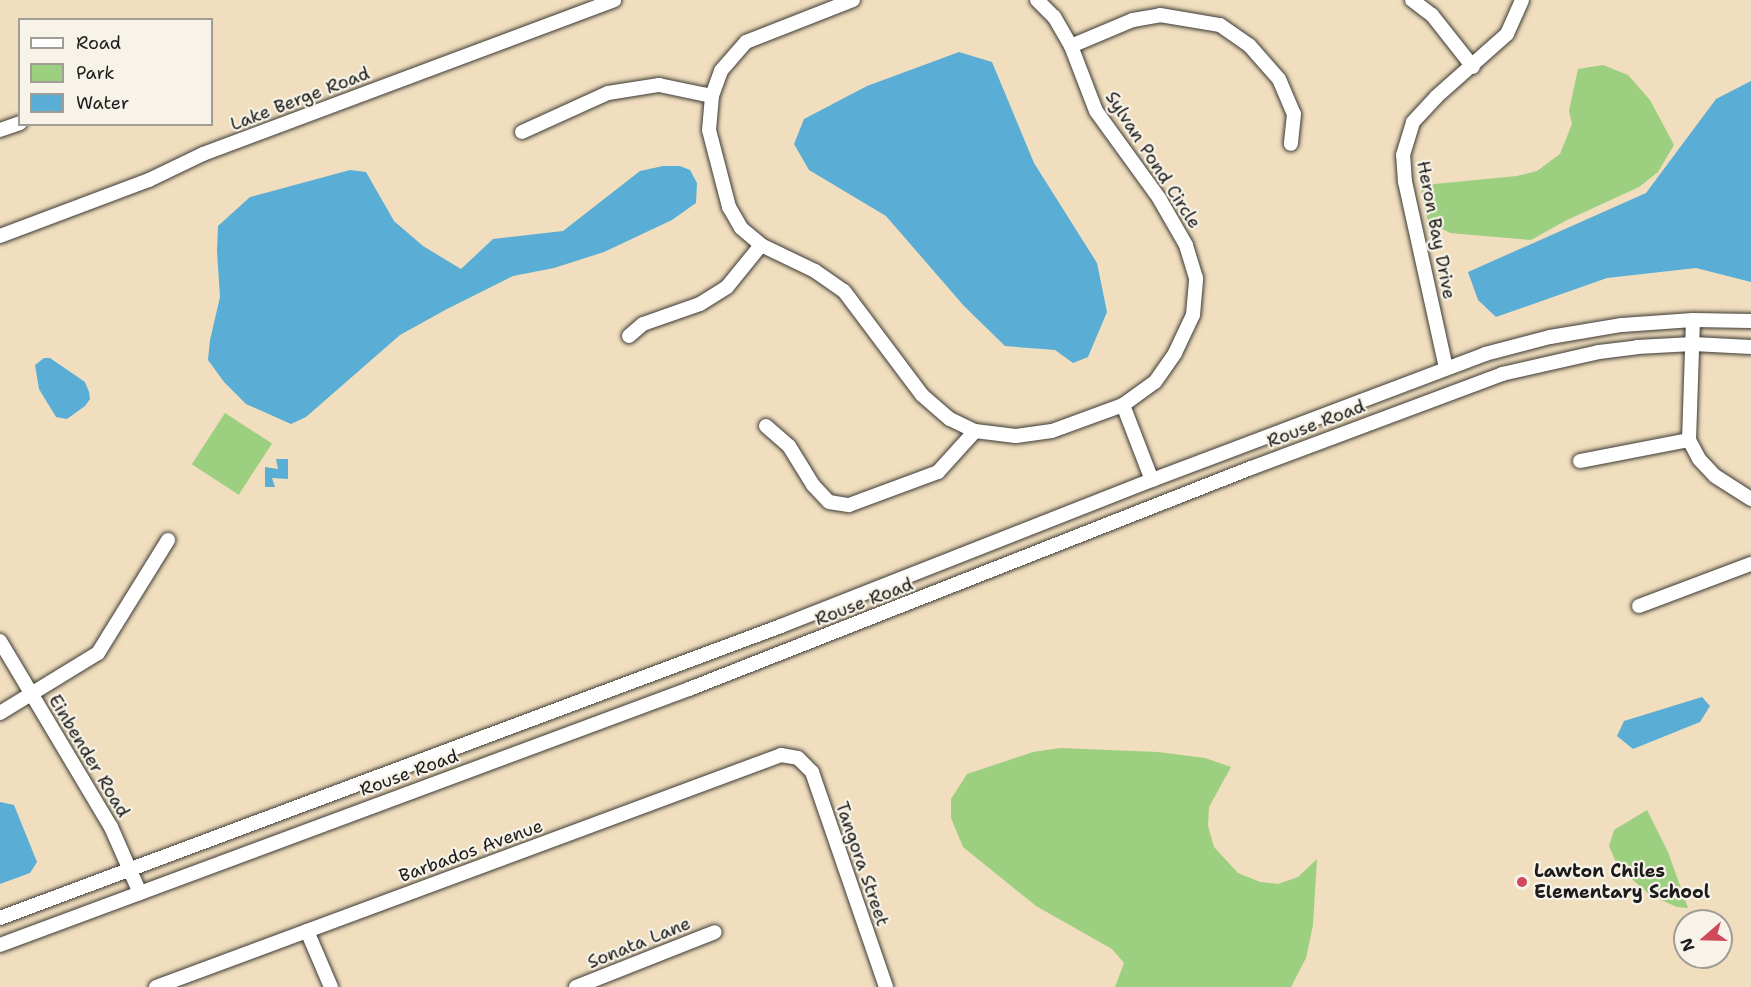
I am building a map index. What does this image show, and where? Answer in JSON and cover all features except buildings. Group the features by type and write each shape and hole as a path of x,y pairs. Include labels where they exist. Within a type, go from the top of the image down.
{"street":[{"name":"Lake Berge Road","path":"0,236 168,171 203,154 614,0"},
{"name":"Sylvan Pond Circle","path":"853,0 746,42 721,71 712,96 709,130 729,207 741,228 761,245 815,271 844,291 922,395 950,419 975,431 1016,436 1052,431 1123,405 1155,382 1175,353 1193,315 1196,278 1186,245 1159,198 1096,111 1071,46 1054,17 1037,0"},
{"path":"1412,0 1432,15 1473,67"},
{"name":"Heron Bay Drive","path":"1446,368 1405,182 1403,155 1413,122 1436,97 1473,67 1507,34 1522,0"},
{"path":"1071,46 1133,20 1160,15 1220,25 1249,45 1279,79 1294,114 1291,144"},
{"path":"522,132 608,93 659,85 712,96"},
{"path":"0,130 18,124"},
{"path":"629,336 642,324 700,304 727,287 761,245"},
{"path":"1693,320 1689,440 1699,459 1714,476 1751,499"},
{"name":"Rouse Road","path":"0,918 781,626 1152,480 1485,354 1550,337 1622,325 1693,320 1751,321"},
{"name":"Rouse Road","path":"0,945 722,676 1251,468 1502,374 1599,351 1693,344 1751,346"},
{"path":"1123,405 1152,480"},
{"path":"766,426 789,446 813,485 829,502 849,505 938,472 975,431"},
{"path":"1580,461 1689,440"},
{"path":"0,713 98,653 168,540"},
{"path":"1639,606 1751,564"},
{"name":"Einbender Road","path":"0,641 111,827 140,893"},
{"name":"Barbados Avenue","path":"156,987 781,755 798,758"},
{"name":"Tangora Street","path":"798,758 812,772 886,987"},
{"path":"307,931 331,987"},
{"name":"Sonata Lane","path":"576,987 716,932"}],"green space":[{"path":"1603,65 1628,75 1650,100 1674,145 1658,172 1639,187 1565,221 1531,240 1450,233 1428,221 1421,190 1424,185 1517,176 1537,171 1560,154 1572,124 1569,111 1578,69"},
{"path":"225,413 272,443 239,495 192,464"},
{"path":"1060,748 1158,752 1205,758 1231,767 1209,807 1208,826 1214,847 1238,873 1260,882 1278,884 1298,877 1317,859 1313,925 1306,958 1291,987 1115,987 1124,963 1112,949 1036,906 963,847 951,818 951,799 967,774 1033,752"},
{"path":"1647,810 1668,852 1688,908 1677,907 1650,895 1618,867 1609,846 1614,830"}],"water":[{"path":"959,52 992,62 1034,163 1097,263 1107,312 1088,357 1073,363 1055,350 1005,346 964,306 886,216 809,170 794,144 804,119 867,86"},
{"path":"1751,81 1751,282 1696,268 1607,278 1496,317 1478,300 1468,272 1646,193 1716,99"},
{"path":"663,166 680,166 690,170 697,183 696,203 672,220 604,252 554,268 513,276 447,309 400,335 306,417 291,424 246,404 224,382 208,360 220,297 218,226 250,197 350,170 366,172 394,221 423,246 461,269 493,239 563,231 640,171"},
{"path":"44,358 50,358 85,382 89,392 90,399 85,406 67,419 56,417 39,389 35,365"},
{"path":"276,459 288,459 288,479 272,478 275,487 265,487 265,467 278,469"},
{"path":"1702,697 1710,706 1700,722 1633,749 1617,736 1624,721"},
{"path":"0,802 14,805 37,862 30,873 0,884"}],"place":[{"name":"Lawton Chiles Elementary School","path":"1522,882"}]}
